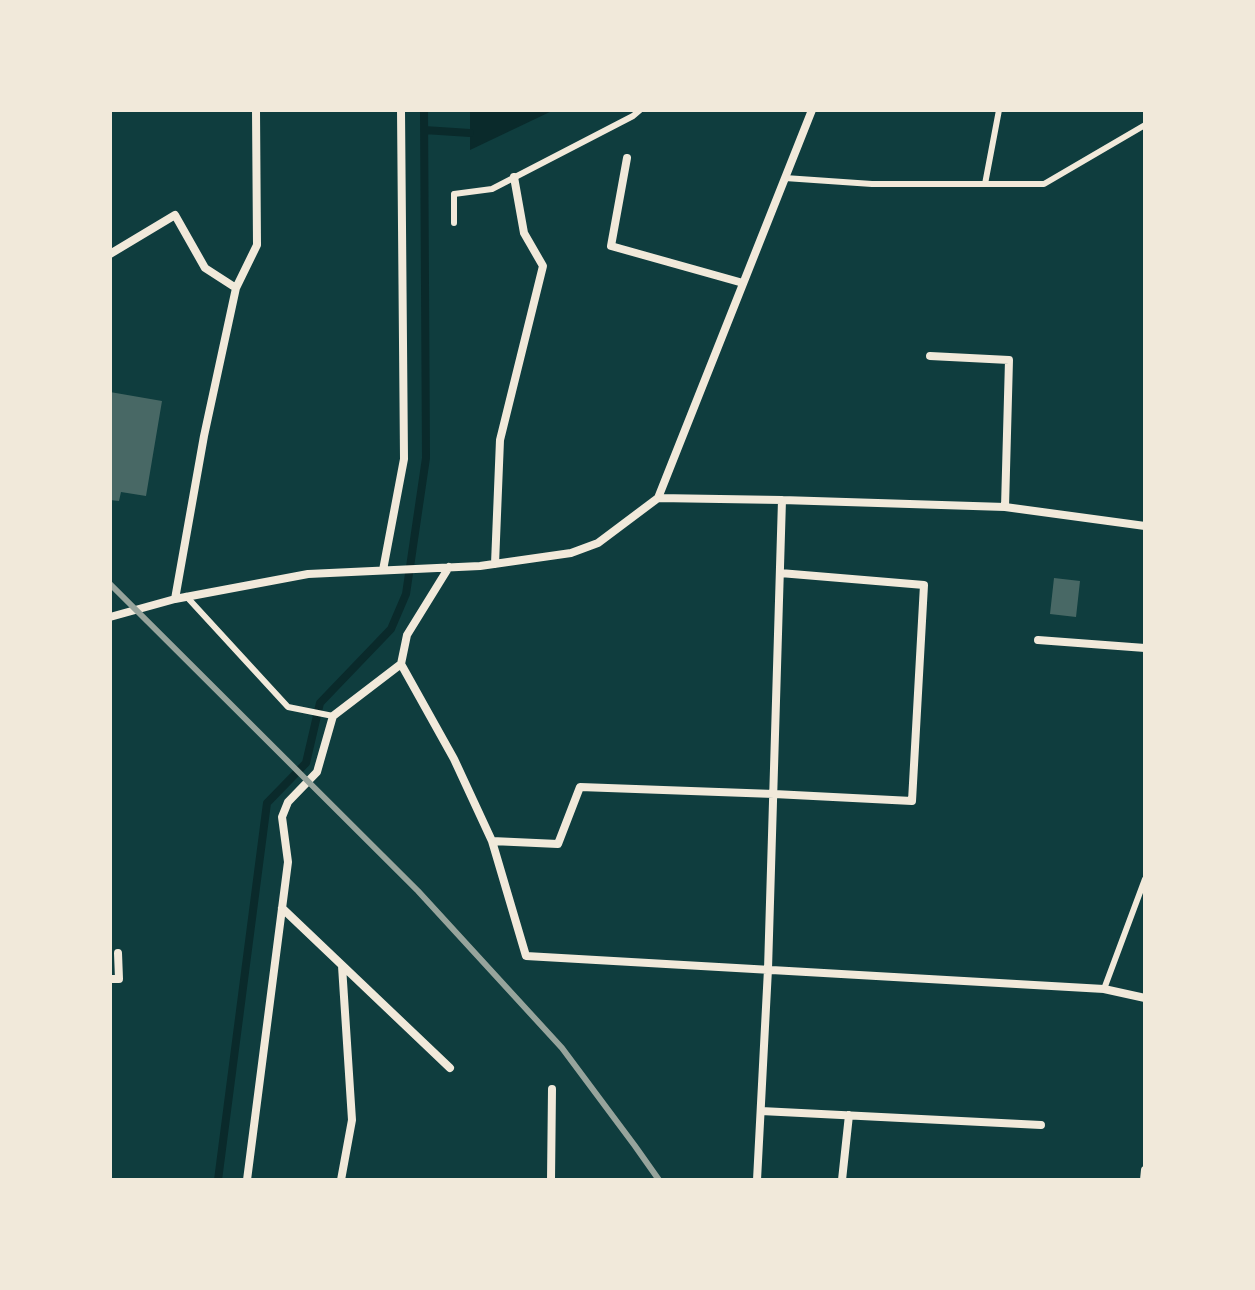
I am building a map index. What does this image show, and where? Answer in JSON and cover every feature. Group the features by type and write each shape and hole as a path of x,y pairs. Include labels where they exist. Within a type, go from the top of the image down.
{"street":[{"path":"175,599 204,436 236,288 257,245 256,110"},
{"path":"383,570 404,459 401,110"},
{"path":"110,617 186,596 308,574 495,564 571,553 598,543 658,498 812,110"},
{"path":"627,158 611,246 743,283"},
{"path":"495,564 500,440 543,266 524,233 514,177"},
{"path":"110,254 175,215 205,268 236,288"},
{"path":"930,356 1009,360 1005,507"},
{"path":"658,498 1005,507 1145,526"},
{"path":"757,1180 768,969 782,500"},
{"path":"449,567 407,635 401,664 454,759 492,841 526,956 1104,989 1145,998"},
{"path":"492,841 558,844 580,787 912,801 924,585 780,573"},
{"path":"1038,640 1145,648"},
{"path":"247,1180 288,862 282,817 288,802 317,772 333,716 401,664"},
{"path":"282,908 450,1068"},
{"path":"110,979 119,979 118,953"},
{"path":"341,1180 352,1120 342,965"},
{"path":"551,1180 552,1089"},
{"path":"761,1111 1041,1125"},
{"path":"842,1180 849,1115"},
{"path":"1144,1180 1145,1170"}],"lane":[{"path":"454,223 454,194 492,189 640,110"},
{"path":"985,184 999,110"},
{"path":"785,178 872,184 1044,184 1145,125"},
{"path":"186,596 288,707 333,716"},
{"path":"1104,989 1145,879"}],"water":[{"path":"470,110 554,110 470,150"}],"building":[{"path":"110,392 162,401 146,496 121,492 119,501 110,500"},
{"path":"1054,578 1080,581 1076,617 1050,614"}],"waterway":[{"path":"218,1180 267,803 306,763 320,703 391,629 406,594 426,458 424,110"},
{"path":"424,130 470,133"}],"railway":[{"path":"110,584 418,891 562,1048 659,1180"}]}
